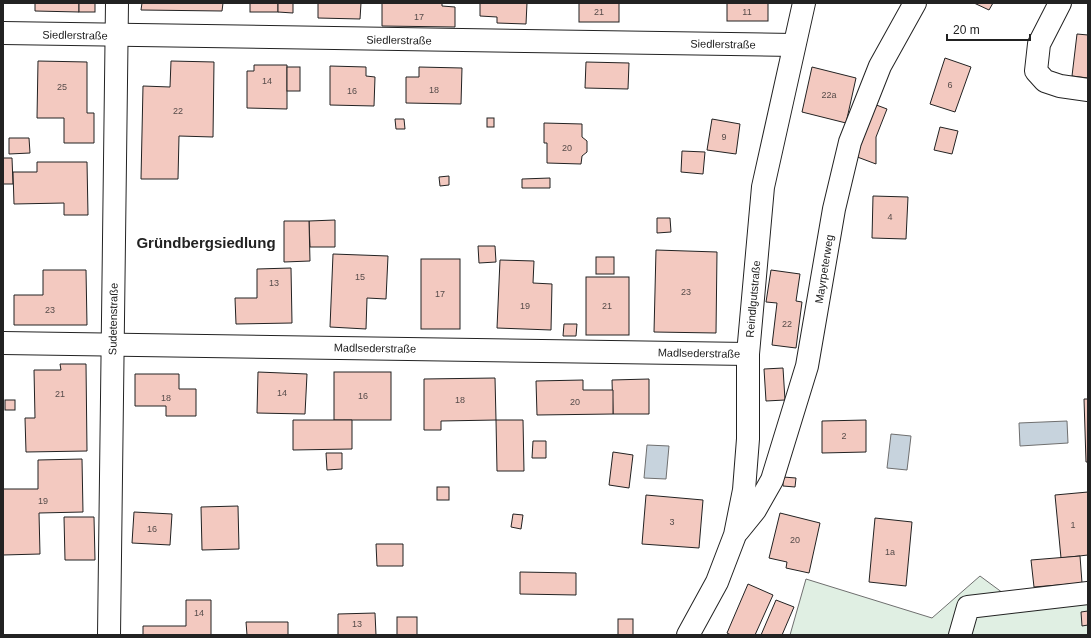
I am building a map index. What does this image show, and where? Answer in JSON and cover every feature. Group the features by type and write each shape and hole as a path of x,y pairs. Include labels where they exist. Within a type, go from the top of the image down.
{"street":[{"name":"Sudetenstraße","path":"109,635 117,3"},
{"name":"Reindlgutstraße","path":"688,635 717,582 735,535 744,490 748,439 748,354 763,187 804,3"},
{"name":"Mayrpeterweg","path":"735,535 755,510 772,480 807,366 834,209 850,142 880,66 915,3"},
{"path":"1060,3 1039,44 1036,71 1045,81 1060,86 1088,90"},
{"name":"Siedlerstraße","path":"3,33 794,45"},
{"name":"Madlsederstraße","path":"3,343 748,354"},
{"path":"960,635 968,606 1088,593"}],"green space":[{"path":"980,576 1003,593 1088,599 1088,635 790,635 806,579 932,618"}],"shaded area":[{"path":"1067,421 1068,443 1020,446 1019,423"},
{"path":"891,434 911,436 907,470 887,468"},
{"path":"647,445 669,446 666,479 644,478"}],"building":[{"path":"35,3 79,3 79,12 35,11"},
{"path":"79,3 95,3 95,12 79,12"},
{"path":"142,3 223,3 222,11 141,10"},
{"path":"250,3 278,3 278,12 250,12"},
{"path":"278,3 293,3 293,13 278,12"},
{"path":"318,3 361,3 360,19 318,18"},
{"path":"382,3 442,3 442,6 455,7 455,27 382,26"},
{"path":"480,3 527,3 526,24 497,23 497,17 480,16"},
{"path":"579,3 619,3 619,22 579,22"},
{"path":"727,3 768,3 768,21 727,21"},
{"path":"974,3 993,3 989,10"},
{"path":"1077,34 1088,35 1088,78 1072,76"},
{"path":"945,58 971,67 955,112 930,104"},
{"path":"38,61 87,62 87,113 94,113 94,143 64,143 64,118 37,118"},
{"path":"171,61 214,62 213,137 179,136 178,179 141,179 143,86 170,87"},
{"path":"586,62 629,63 628,89 585,88"},
{"path":"254,65 287,65 287,109 247,108 247,71 254,71"},
{"path":"330,66 366,67 366,76 375,77 374,106 330,105"},
{"path":"287,67 300,67 300,91 287,91"},
{"path":"419,67 462,68 461,104 406,103 406,77 419,77"},
{"path":"812,67 856,78 846,123 802,112"},
{"path":"871,103 887,109 876,137 876,164 852,155"},
{"path":"487,118 494,118 494,127 487,127"},
{"path":"395,119 404,119 405,129 396,129"},
{"path":"712,119 740,124 736,154 707,150"},
{"path":"544,123 582,124 582,137 587,141 587,152 582,156 581,164 547,163 547,143 544,143"},
{"path":"940,127 958,131 952,154 934,150"},
{"path":"9,138 29,138 30,153 9,154"},
{"path":"682,151 705,152 703,174 681,172"},
{"path":"3,158 12,158 13,184 3,184"},
{"path":"37,162 87,162 88,215 64,215 64,203 14,204 13,172 37,172"},
{"path":"449,176 449,185 440,186 439,177"},
{"path":"550,178 550,188 522,188 522,179"},
{"path":"873,196 908,197 906,239 872,238"},
{"path":"657,218 670,218 671,232 657,233"},
{"path":"335,220 335,247 310,247 309,221"},
{"path":"284,221 309,221 310,261 284,262"},
{"path":"478,246 495,246 496,262 479,263"},
{"path":"656,250 717,252 716,333 654,332"},
{"path":"333,254 388,256 386,299 367,298 366,329 330,327"},
{"path":"596,257 614,257 614,274 596,274"},
{"path":"421,259 460,259 460,329 421,329"},
{"path":"500,260 534,261 533,283 552,284 551,330 497,328"},
{"path":"291,268 292,323 236,324 235,298 257,298 257,269"},
{"path":"43,270 86,270 87,325 14,325 14,295 43,295"},
{"path":"771,270 800,274 796,301 802,302 796,348 772,345 777,303 766,302"},
{"path":"586,277 629,277 629,335 586,335"},
{"path":"564,324 577,324 576,336 563,336"},
{"path":"60,364 86,364 87,451 26,452 25,418 35,418 34,370 61,370"},
{"path":"783,368 785,400 766,401 764,369"},
{"path":"258,372 307,374 305,414 257,413"},
{"path":"334,372 391,372 391,420 334,420"},
{"path":"135,374 179,374 179,389 196,389 196,416 166,416 166,406 135,406"},
{"path":"495,378 496,420 441,421 441,430 424,430 424,379"},
{"path":"649,379 649,414 613,414 612,380"},
{"path":"583,380 583,390 613,390 613,414 537,415 536,381"},
{"path":"1084,399 1088,399 1088,462 1086,462"},
{"path":"5,400 15,400 15,410 5,410"},
{"path":"293,420 352,420 352,449 293,450"},
{"path":"496,420 523,420 524,471 497,471"},
{"path":"866,420 866,452 822,453 822,421"},
{"path":"533,441 546,441 546,458 532,458"},
{"path":"613,452 633,455 629,488 609,485"},
{"path":"326,453 342,453 342,469 327,470"},
{"path":"82,459 83,512 39,513 40,554 3,555 3,489 38,489 38,460"},
{"path":"783,477 796,478 795,487 783,486"},
{"path":"437,487 449,487 449,500 437,500"},
{"path":"1088,492 1088,555 1061,558 1055,495"},
{"path":"646,495 703,500 699,548 642,544"},
{"path":"238,506 239,549 202,550 201,507"},
{"path":"134,512 172,514 170,545 132,543"},
{"path":"780,513 820,523 809,573 786,568 787,562 769,558"},
{"path":"513,514 523,515 521,529 511,527"},
{"path":"64,517 94,517 95,560 65,560"},
{"path":"875,518 912,522 906,586 869,582"},
{"path":"376,544 403,544 403,566 377,566"},
{"path":"1080,556 1082,583 1034,587 1031,560"},
{"path":"520,572 576,573 576,595 520,594"},
{"path":"748,584 773,595 755,635 731,635 727,633"},
{"path":"186,600 211,600 211,635 143,635 143,626 186,626"},
{"path":"776,600 794,607 782,635 761,635"},
{"path":"1088,611 1088,625 1082,626 1081,612"},
{"path":"375,613 376,635 338,635 338,614"},
{"path":"397,617 417,617 417,635 397,635"},
{"path":"618,619 633,619 633,635 618,635"},
{"path":"246,622 288,622 288,635 247,635"}],"district":[{"name":"Gründbergsiedlung","path":"206,243"}]}
